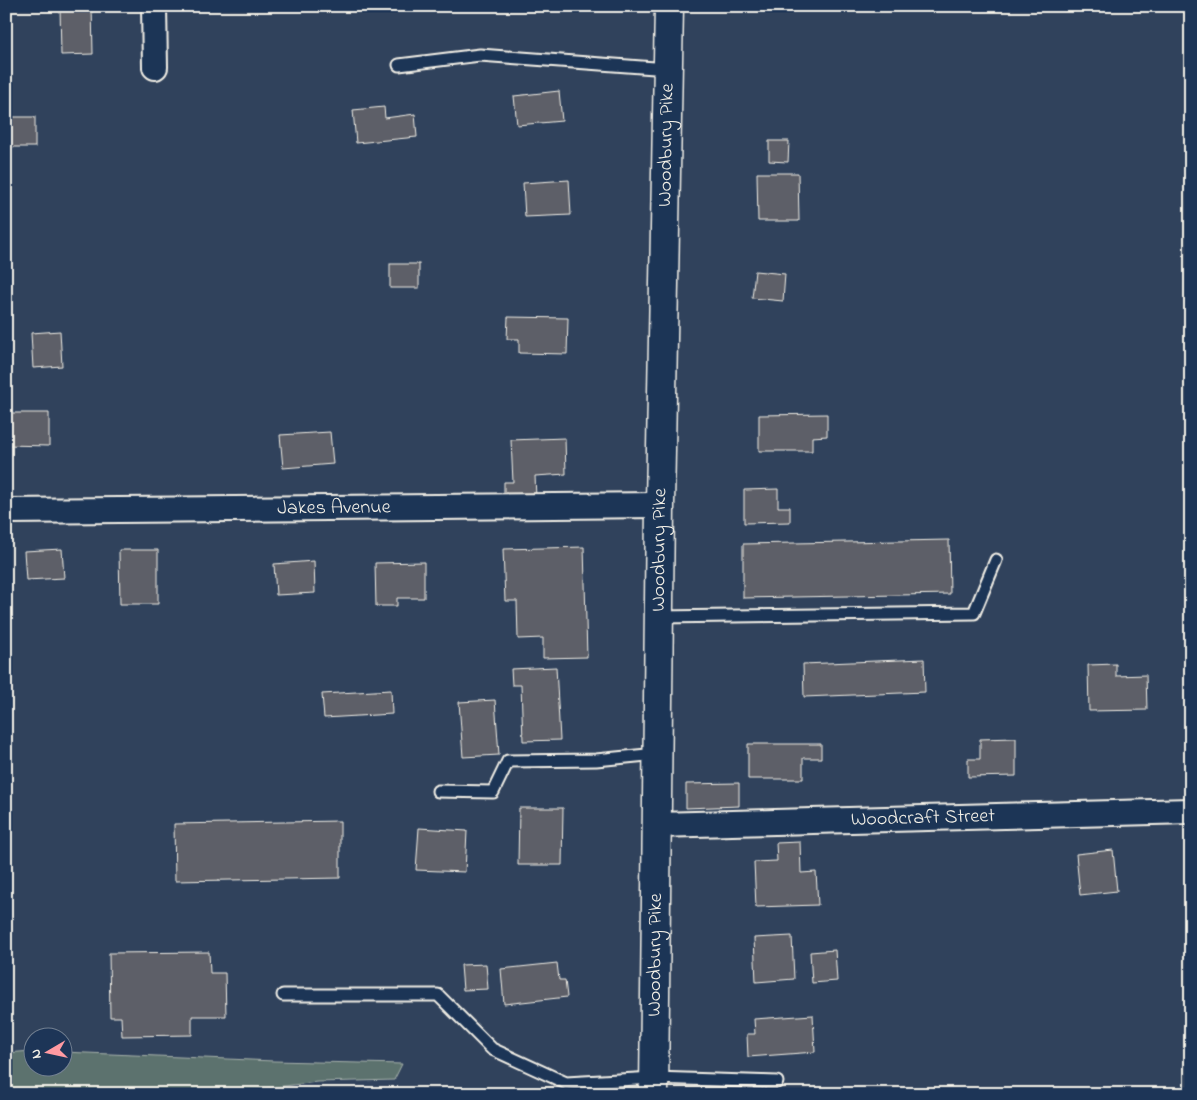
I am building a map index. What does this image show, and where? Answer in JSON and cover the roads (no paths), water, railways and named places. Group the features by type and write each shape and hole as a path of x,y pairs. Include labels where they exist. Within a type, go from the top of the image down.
{"street":[{"path":"154,6 155,66"},
{"name":"Woodbury Pike","path":"654,1086 660,505 669,6"},
{"name":"Jakes Avenue","path":"6,512 660,505"},
{"name":"Woodcraft Street","path":"656,826 1191,811"}],"lane":[{"path":"399,65 480,55 668,69"},
{"path":"659,616 974,613 996,560"},
{"path":"438,791 493,792 508,760 596,760 657,754"},
{"path":"282,995 438,995 492,1049 566,1083 654,1086 777,1082"}]}
